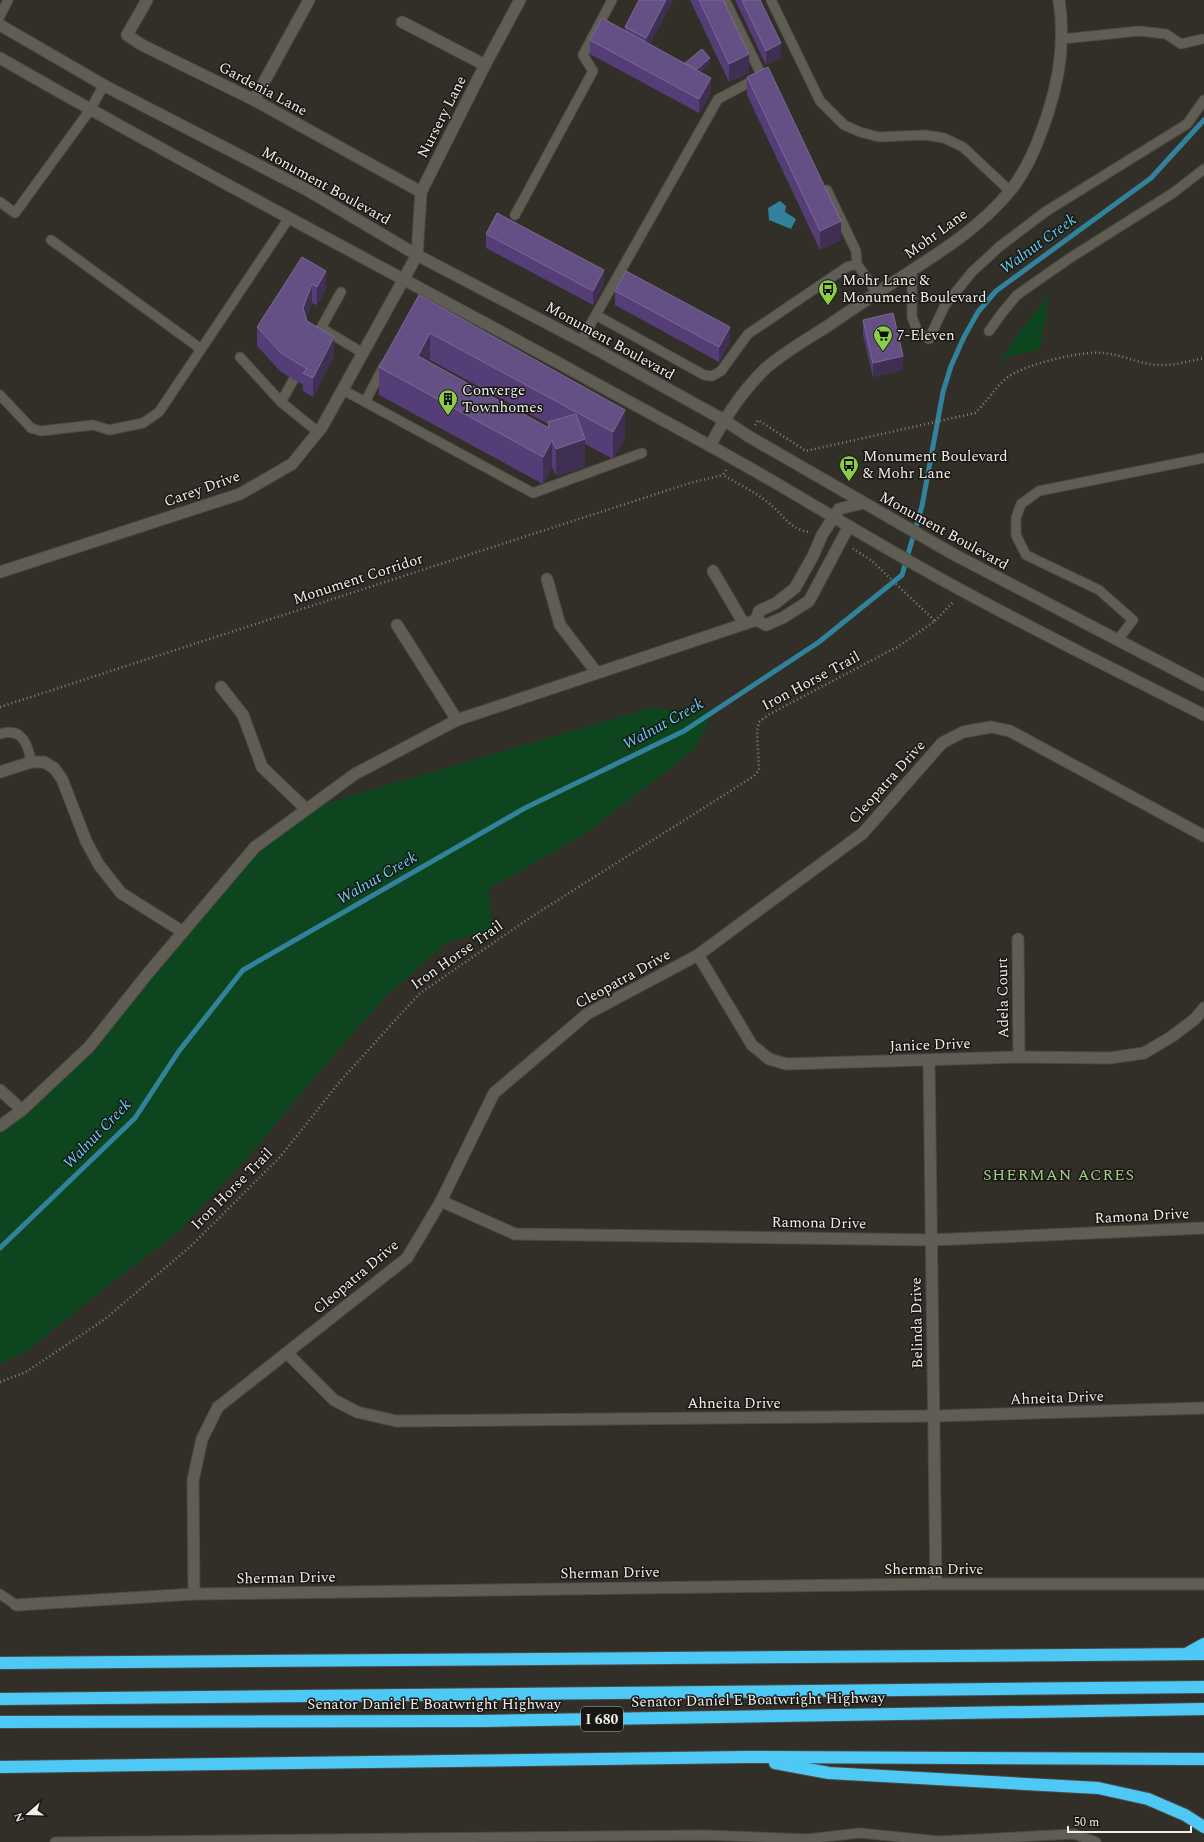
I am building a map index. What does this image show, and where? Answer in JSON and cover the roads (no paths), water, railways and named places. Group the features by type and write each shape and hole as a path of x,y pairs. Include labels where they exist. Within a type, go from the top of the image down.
{"highway":[{"path":"1185,1654 1204,1644"},
{"path":"0,1663 1204,1654"},
{"name":"I 680","path":"0,1699 1204,1687"},
{"name":"Senator Daniel E Boatwright Highway","path":"0,1722 475,1721 1204,1709"},
{"path":"746,1757 829,1773 1098,1788 1148,1799 1185,1815 1204,1827"},
{"path":"0,1768 746,1757 1204,1759"}],"street":[{"name":"Gardenia Lane","path":"147,0 127,35 142,45 254,100 421,192"},
{"path":"254,100 309,0"},
{"name":"Nursery Lane","path":"417,255 421,192 484,65 520,0"},
{"name":"Mohr Lane","path":"710,446 724,420 741,395 767,367 958,240 990,213 1010,191 1032,156 1054,94 1060,65 1062,38 1059,0"},
{"path":"402,22 484,65"},
{"name":"Monument Boulevard","path":"0,24 104,85 306,190 417,255 581,341 724,420 748,436 953,554 1117,641 1204,685"},
{"path":"0,58 90,110 289,218 404,278 786,488 877,544 944,581 1204,715"},
{"name":"Carey Drive","path":"0,572 240,494 292,464 318,432 343,390 417,255"},
{"path":"756,620 759,611 776,603 794,588 813,556 822,535 839,509 863,503"},
{"path":"0,1126 22,1110 89,1047 255,847 355,774 457,720 756,620 766,625 784,617 809,601 842,542 849,526"},
{"path":"713,571 744,624"},
{"path":"547,579 560,624 597,673"},
{"path":"397,625 457,720"},
{"path":"221,687 243,715 262,767 306,809"},
{"name":"Cleopatra Drive","path":"194,1594 193,1480 202,1439 218,1407 407,1258 441,1201 494,1093 587,1014 698,955 863,833 942,743 963,732 991,727 1010,731 1204,836"},
{"path":"0,772 31,762 44,762 54,768 62,779 86,841 99,865 121,893 183,932"},
{"name":"Adela Court","path":"1018,939 1019,1057"},
{"name":"Janice Drive","path":"698,955 752,1045 769,1058 786,1064 929,1061 1019,1057 1110,1058 1144,1053 1171,1037 1195,1019 1204,1008"},
{"name":"Belinda Drive","path":"929,1061 936,1584"},
{"path":"0,1090 22,1110"},
{"name":"Ramona Drive","path":"441,1201 515,1234 931,1240 1204,1228"},
{"name":"Ahneita Drive","path":"287,1353 334,1400 357,1412 396,1421 934,1416 1204,1408"},
{"name":"Sherman Drive","path":"16,1605 194,1594 936,1584 1204,1584"}],"lane":[{"path":"0,16 8,0"},
{"path":"515,215 593,71 582,55 612,0"},
{"path":"725,0 762,76"},
{"path":"771,0 820,101 844,125 860,132 879,137 925,135 944,138 963,147 1010,191"},
{"path":"1062,38 1139,30 1166,34 1181,44 1202,39"},
{"path":"581,341 718,99 762,76 772,79"},
{"path":"0,202 15,213 90,110 104,85"},
{"path":"912,270 912,317 918,334 929,338 945,305 972,272 999,247 1045,212 1187,124 1204,100"},
{"path":"989,332 1017,295 1070,258 1173,193 1204,169"},
{"path":"821,179 856,251 857,264 877,293"},
{"path":"0,395 31,428 41,431 93,424 109,430 143,423 159,412 289,218"},
{"path":"51,240 201,349"},
{"path":"596,315 704,374 712,376 721,371 748,334 847,267 857,264"},
{"path":"341,292 320,332 363,353"},
{"path":"240,357 281,402 318,432"},
{"path":"365,402 388,360"},
{"path":"281,402 303,362"},
{"path":"343,390 532,493 642,454"},
{"path":"1117,641 1133,620 1099,590 1026,555 1016,535 1016,518 1022,504 1039,490 1204,458"},
{"path":"0,734 6,732 17,733 23,738 29,750 31,762"},
{"path":"0,1594 16,1605"},
{"path":"55,1842 703,1835 809,1840 860,1833 939,1841 1074,1834 1096,1842"}],"water":[{"path":"780,201 786,206 785,212 796,219 791,229 769,220 768,208"}],"waterway":[{"name":"Walnut Creek","path":"0,1248 135,1118 179,1051 243,970 525,808 684,731 819,642 902,575 922,506 943,392 951,366 964,337 978,312 996,291 1151,178 1204,120"}],"place":[{"name":"Mohr Lane & Monument Boulevard","path":"828,306"},
{"name":"7-Eleven","path":"883,352"},
{"name":"Converge Townhomes","path":"448,416"},
{"name":"Monument Boulevard & Mohr Lane","path":"849,482"}],"district":[{"name":"SHERMAN ACRES","path":"1059,1175"}]}
